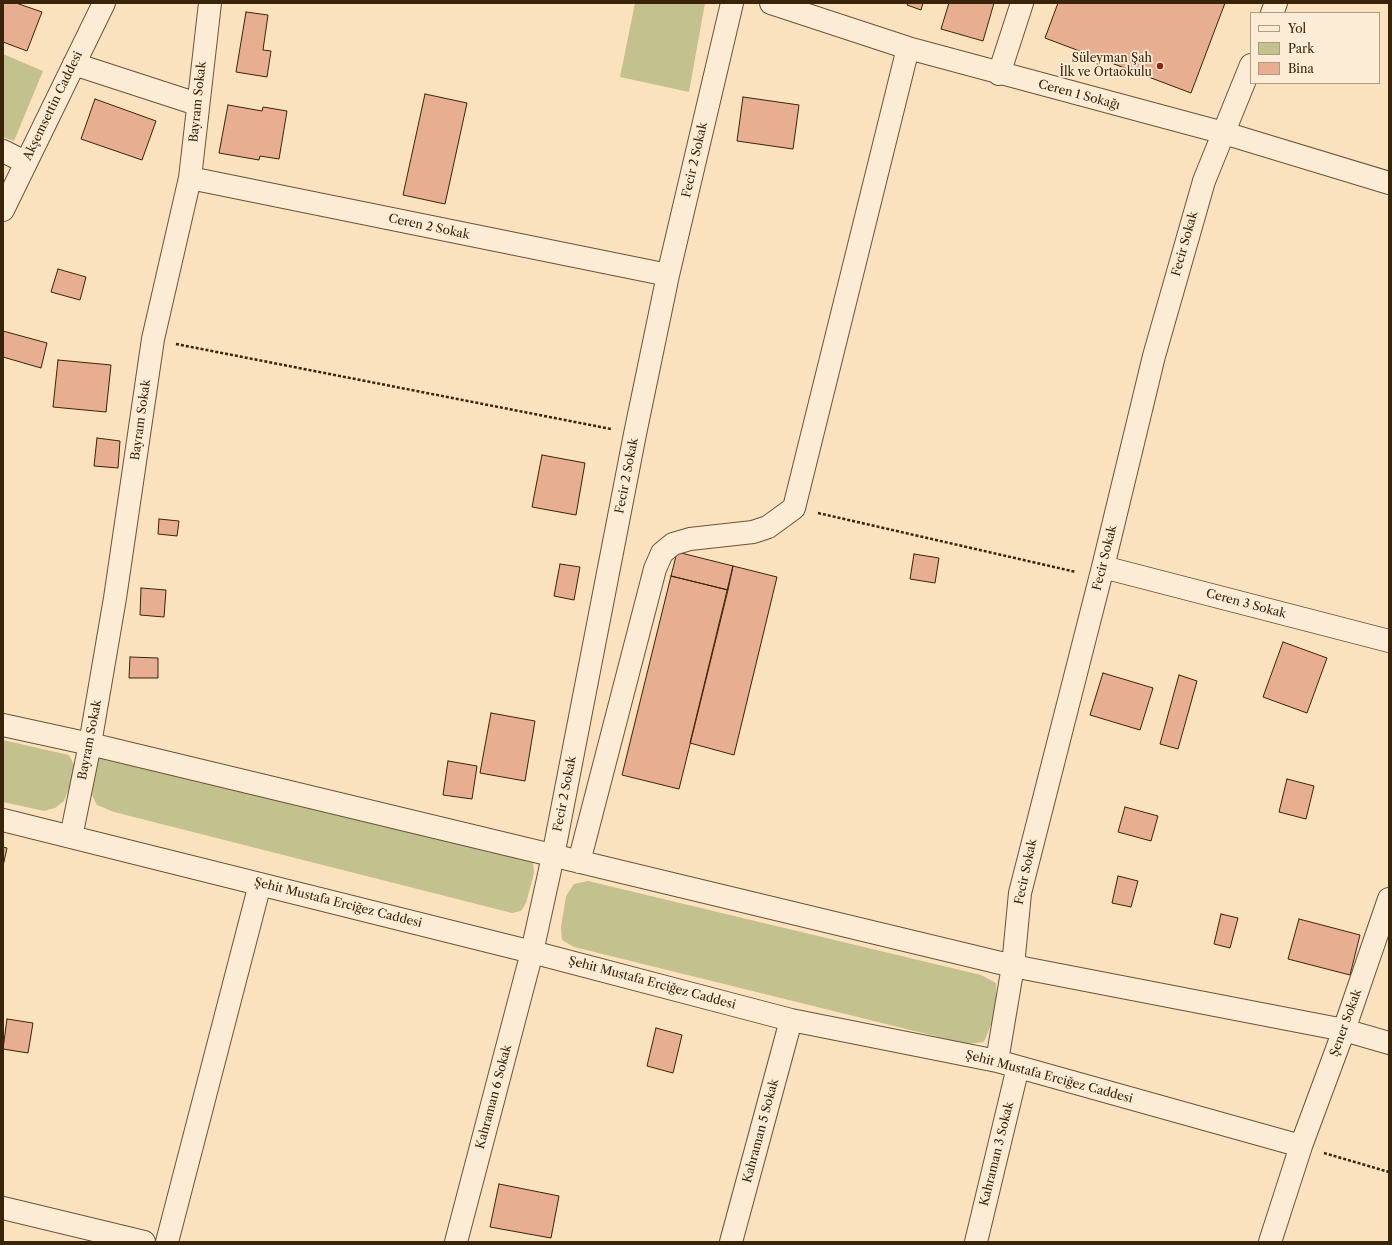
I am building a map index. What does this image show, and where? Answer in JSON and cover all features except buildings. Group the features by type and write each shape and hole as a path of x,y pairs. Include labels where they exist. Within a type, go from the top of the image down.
{"street":[{"name":"Akşemsettin Caddesi","path":"3,210 25,162 104,3"},
{"name":"Bayram Sokak","path":"71,837 90,744 115,598 153,339 190,178 197,104 210,3"},
{"name":"Fecir 2 Sokak","path":"532,952 553,856 635,434 668,275 732,3"},
{"name":"Ceren 1 Sokağı","path":"771,3 908,48 999,74 1224,133 1389,183"},
{"path":"999,74 1022,3"},
{"path":"579,862 655,569 662,553 673,544 690,539 753,532 768,527 794,508 908,48"},
{"path":"74,64 197,104"},
{"name":"Fecir Sokak","path":"997,1061 1013,966 1020,892 1102,572 1154,356 1184,246 1204,181 1250,68"},
{"path":"3,151 25,162"},
{"name":"Ceren 2 Sokak","path":"190,178 668,275"},
{"name":"Ceren 3 Sokak","path":"1102,572 1389,641"},
{"path":"3,725 90,744 1013,966 1344,1030 1389,1043"},
{"name":"Şehit Mustafa Erciğez Caddesi","path":"3,820 532,952 791,1020 997,1061 1301,1146"},
{"path":"167,1242 260,884"},
{"name":"Şener Sokak","path":"1270,1242 1301,1146 1344,1030 1389,899"},
{"name":"Kahraman 6 Sokak","path":"456,1242 532,952"},
{"name":"Kahraman 5 Sokak","path":"731,1242 791,1020"},
{"name":"Kahraman 3 Sokak","path":"976,1242 1018,1067"},
{"path":"3,1208 144,1242"}],"path":[{"path":"153,339 635,434"},
{"path":"794,508 1102,572"},
{"path":"1301,1146 1389,1172"}],"green space":[{"path":"635,3 705,3 689,92 620,77"},
{"path":"3,54 43,71 14,141 3,137"},
{"path":"3,740 69,755 74,765 73,778 64,801 55,808 44,811 3,802"},
{"path":"107,752 533,861 534,873 526,903 521,911 512,913 114,812 97,805 92,795 93,778 99,758"},
{"path":"588,881 981,975 996,983 996,1003 992,1022 984,1042 967,1044 574,947 562,940 561,927 566,896 574,884"}],"place":[{"name":"Süleyman Şah İlk ve Ortaokulu","path":"1160,66"}]}
